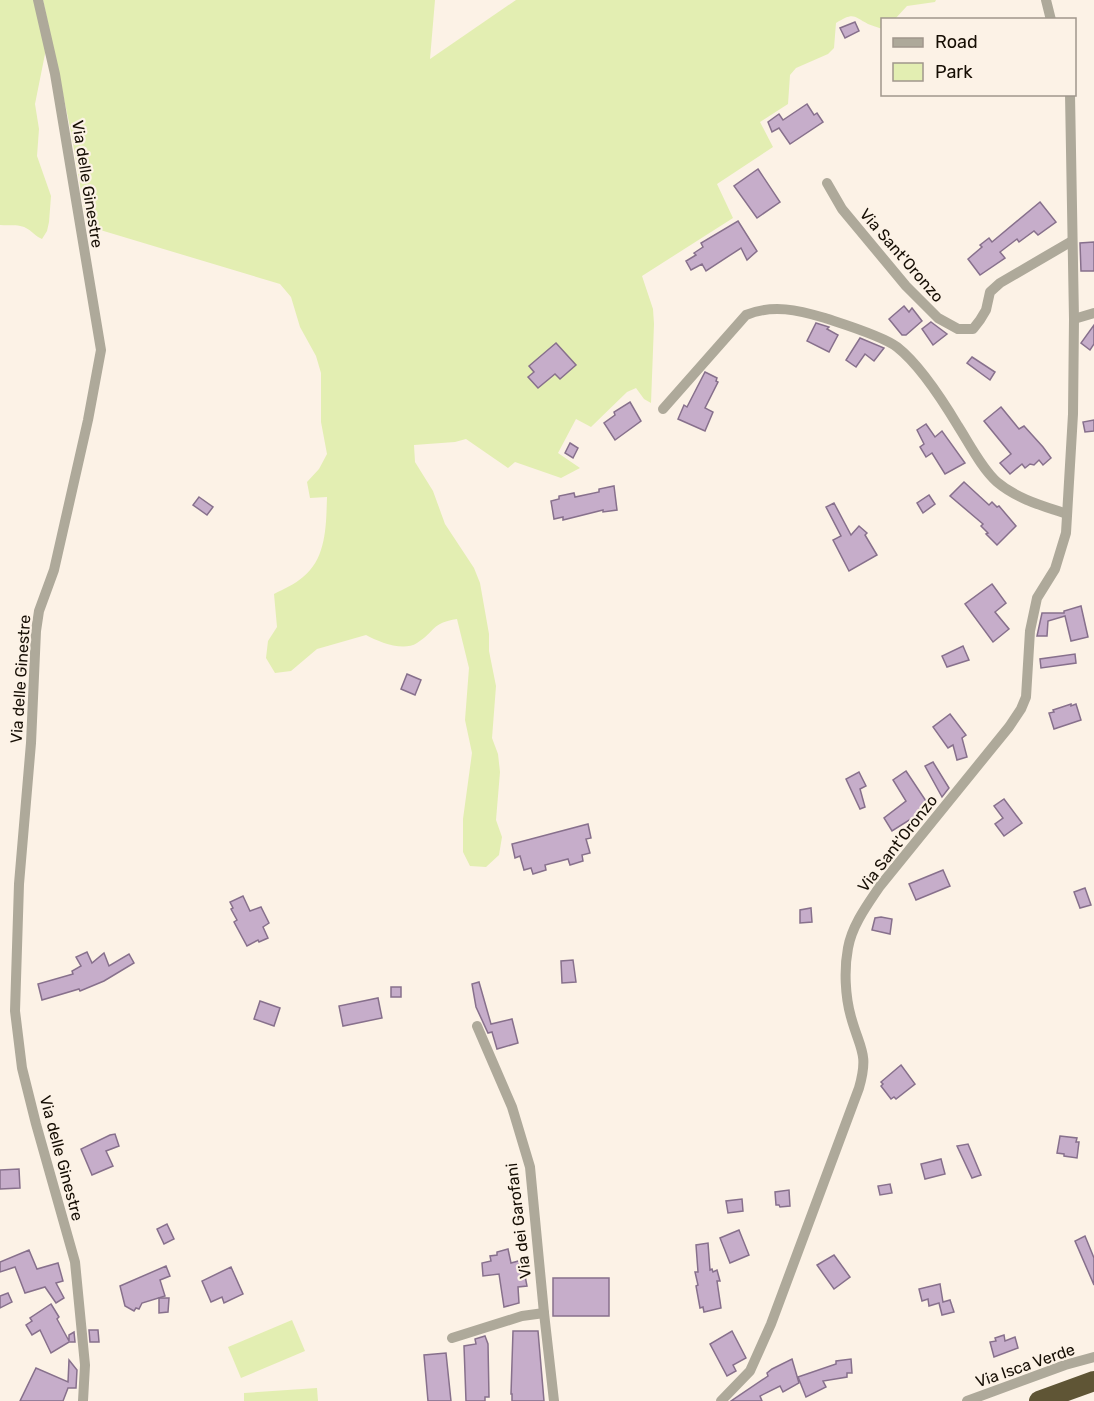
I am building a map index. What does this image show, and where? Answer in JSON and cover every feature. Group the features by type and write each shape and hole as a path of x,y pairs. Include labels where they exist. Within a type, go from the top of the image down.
{"highway":[{"path":"1039,1401 1094,1381"},
{"path":"1076,1401 1094,1395"}],"street":[{"name":"Via delle Ginestre","path":"38,0 55,74 101,350 88,420 54,570 39,611 36,631 31,743 19,895 15,1011 22,1068 75,1262 86,1365 83,1401"},
{"path":"1046,0 1050,18"},
{"name":"Via Sant'Oronzo","path":"722,1401 750,1371 771,1324 861,1081 865,1059 850,1015 847,993 848,946 862,913 880,886 1010,727 1026,697 1030,631 1037,598 1055,569 1066,533 1073,414 1074,319 1070,96"},
{"name":"Via Sant'Oronzo","path":"827,183 842,208 906,286 938,318 958,329 973,329 986,310 990,292 1000,283 1072,241"},
{"path":"663,409 746,315 758,310 777,308 800,310 849,326 896,346 918,369 944,403 975,454 996,482 1028,501 1067,514"},
{"path":"1074,319 1094,314"},
{"name":"Via dei Garofani","path":"477,1026 512,1107 530,1167 554,1401"},
{"path":"452,1338 522,1316 544,1313"},
{"name":"Via Isca Verde","path":"967,1401 1065,1365 1094,1357"}],"green space":[{"path":"0,0 34,0 46,49 35,104 39,129 37,156 51,196 49,222 42,239 23,227 0,225"},
{"path":"43,0 435,0 430,59 516,0 936,0 907,6 896,18 881,18 881,29 856,17 846,17 836,23 834,48 828,54 796,68 790,75 788,104 760,122 773,147 717,184 733,218 642,276 653,309 651,403 644,399 636,388 627,392 591,427 576,419 558,453 580,468 561,478 515,462 508,468 466,439 414,445 415,462 433,491 445,524 474,568 480,583 489,634 489,651 496,686 492,738 498,754 500,772 496,820 502,837 499,855 486,867 470,866 463,852 463,819 472,753 465,720 469,668 457,619 438,625 423,639 411,646 391,645 366,635 317,649 291,671 275,673 266,658 268,641 277,627 274,594 296,582 311,569 324,540 326,518 327,497 310,498 307,482 319,469 327,454 321,422 321,373 316,356 300,327 291,297 280,284 87,226 71,132"},
{"path":"292,1320 305,1351 241,1378 228,1347"},
{"path":"317,1388 318,1401 244,1401 244,1393"}],"building":[{"path":"855,22 859,31 845,38 840,28"},
{"path":"807,104 814,115 817,113 823,122 790,144 779,128 772,132 768,122 779,114 783,120"},
{"path":"758,169 780,202 757,218 734,186"},
{"path":"1040,202 1056,222 1038,235 1034,231 1019,242 1017,239 1000,252 1005,258 980,275 968,259 982,247 980,245 989,238 992,242"},
{"path":"738,221 757,251 747,260 741,248 706,271 702,264 691,270 686,261 703,247 701,243"},
{"path":"1094,242 1094,271 1081,271 1080,243"},
{"path":"904,306 909,312 912,308 922,321 906,335 902,335 889,319"},
{"path":"931,322 947,334 933,345 922,329"},
{"path":"816,323 829,327 827,329 838,335 829,352 807,341"},
{"path":"1094,325 1094,344 1090,350 1081,343"},
{"path":"860,338 884,348 874,361 865,354 856,367 846,360"},
{"path":"556,343 576,365 560,379 555,374 538,388 528,377 534,372 529,366"},
{"path":"972,357 995,372 990,380 967,363"},
{"path":"705,372 717,378 718,382 705,408 713,412 705,431 678,419 684,405 687,407"},
{"path":"630,402 641,421 615,440 604,423 615,415 614,412"},
{"path":"1001,407 1019,429 1024,426 1051,458 1043,465 1039,460 1034,465 1030,464 1025,468 1022,464 1010,474 1000,463 1011,454 984,421"},
{"path":"1094,420 1094,431 1085,432 1083,422"},
{"path":"926,424 935,437 942,431 965,463 945,474 932,453 926,457 920,447 924,444 917,430"},
{"path":"570,443 578,448 573,458 565,453"},
{"path":"964,482 989,505 992,502 997,507 999,506 1016,526 997,545 986,534 988,533 981,526 983,524 950,496"},
{"path":"614,486 617,510 603,512 603,510 563,520 563,517 554,519 551,501 559,499 559,496 574,493 575,497"},
{"path":"929,495 935,504 923,513 917,503"},
{"path":"199,497 213,507 207,515 193,505"},
{"path":"834,503 851,535 859,526 867,533 865,535 877,555 849,571 833,540 841,536 826,507"},
{"path":"992,584 1006,603 995,612 1009,629 993,642 965,604"},
{"path":"1081,606 1088,637 1071,641 1065,616 1048,621 1047,636 1037,636 1042,613 1064,613 1064,611"},
{"path":"963,646 969,660 947,667 942,656"},
{"path":"1075,654 1076,663 1041,668 1040,659"},
{"path":"407,674 421,680 415,695 401,689"},
{"path":"1071,704 1071,706 1076,704 1081,720 1054,729 1049,713"},
{"path":"950,714 966,735 962,738 967,757 957,760 953,745 948,748 933,727"},
{"path":"933,762 949,788 942,797 925,766"},
{"path":"906,771 930,807 892,831 884,818 906,801 893,780"},
{"path":"859,772 866,786 860,789 865,807 860,809 846,779"},
{"path":"1004,799 1022,823 1004,836 995,824 1003,818 994,806"},
{"path":"588,824 591,838 586,839 590,853 582,855 583,861 570,865 568,859 545,865 546,870 533,874 531,868 524,870 520,856 515,858 512,844"},
{"path":"943,870 950,886 916,900 909,884"},
{"path":"1085,888 1091,905 1080,908 1074,892"},
{"path":"243,896 250,911 261,907 269,923 263,927 268,938 247,946 234,922 237,920 230,902"},
{"path":"811,908 812,922 800,923 800,910"},
{"path":"875,918 892,919 890,934 872,930"},
{"path":"87,952 92,963 104,953 109,966 129,954 134,963 104,981 80,991 79,989 42,1000 38,984 73,974 72,971 81,966 76,957"},
{"path":"573,960 576,982 562,983 561,961"},
{"path":"479,982 491,1024 512,1019 518,1043 497,1049 492,1032 488,1033 476,1007 472,984"},
{"path":"391,987 401,987 401,997 391,997"},
{"path":"378,998 382,1018 343,1026 339,1006"},
{"path":"260,1001 280,1008 274,1026 254,1019"},
{"path":"901,1065 915,1084 896,1099 894,1097 891,1099 881,1086 883,1084 881,1082"},
{"path":"115,1134 119,1146 106,1151 113,1166 92,1175 81,1149"},
{"path":"1060,1136 1077,1138 1076,1142 1079,1142 1077,1158 1057,1153"},
{"path":"968,1144 981,1175 972,1178 957,1146"},
{"path":"941,1159 945,1174 925,1179 921,1164"},
{"path":"19,1169 20,1188 0,1189 0,1170"},
{"path":"890,1184 892,1193 880,1195 878,1186"},
{"path":"789,1190 790,1206 776,1205 775,1192"},
{"path":"742,1199 743,1211 728,1213 726,1201"},
{"path":"167,1224 174,1239 164,1244 157,1229"},
{"path":"739,1230 749,1255 730,1263 720,1238"},
{"path":"1085,1236 1094,1258 1094,1285 1075,1241"},
{"path":"708,1243 710,1270 712,1269 713,1272 717,1270 720,1281 717,1281 721,1308 704,1312 703,1307 700,1308 696,1286 698,1285 695,1272 698,1272 696,1245"},
{"path":"508,1249 511,1263 522,1260 527,1286 518,1287 519,1303 504,1307 499,1274 483,1276 482,1263 491,1261 490,1256 497,1255 497,1252"},
{"path":"29,1250 37,1269 58,1263 63,1281 56,1283 64,1298 56,1303 45,1287 25,1293 15,1267 0,1272 0,1262"},
{"path":"834,1255 850,1277 834,1289 817,1265"},
{"path":"166,1266 170,1276 160,1280 165,1296 142,1303 139,1309 136,1308 134,1311 125,1306 120,1286"},
{"path":"231,1267 243,1294 224,1303 222,1297 211,1302 202,1281"},
{"path":"553,1278 609,1278 609,1316 553,1316"},
{"path":"940,1284 943,1302 950,1300 954,1312 942,1315 939,1303 929,1306 928,1299 922,1301 919,1289"},
{"path":"8,1293 12,1302 0,1308 0,1296"},
{"path":"159,1298 169,1298 168,1312 159,1313"},
{"path":"51,1304 69,1341 69,1335 74,1332 75,1342 69,1342 51,1353 40,1330 32,1335 26,1325 32,1321 30,1318"},
{"path":"89,1330 98,1330 99,1342 90,1342"},
{"path":"513,1331 538,1331 544,1401 512,1401"},
{"path":"732,1331 746,1358 733,1365 736,1371 727,1376 710,1344"},
{"path":"1004,1335 1005,1341 1015,1337 1018,1348 994,1357 990,1342"},
{"path":"485,1336 488,1344 489,1397 485,1397 485,1401 466,1401 464,1346 476,1344 475,1339"},
{"path":"446,1353 451,1401 428,1401 424,1355"},
{"path":"792,1359 799,1383 783,1392 780,1386 760,1396 762,1401 731,1401 768,1376 767,1373 772,1369"},
{"path":"851,1359 852,1373 847,1373 847,1377 823,1381 826,1387 806,1397 798,1377 836,1364 836,1361"},
{"path":"69,1360 77,1370 76,1388 68,1388 63,1401 20,1401 36,1368 68,1382"}]}
